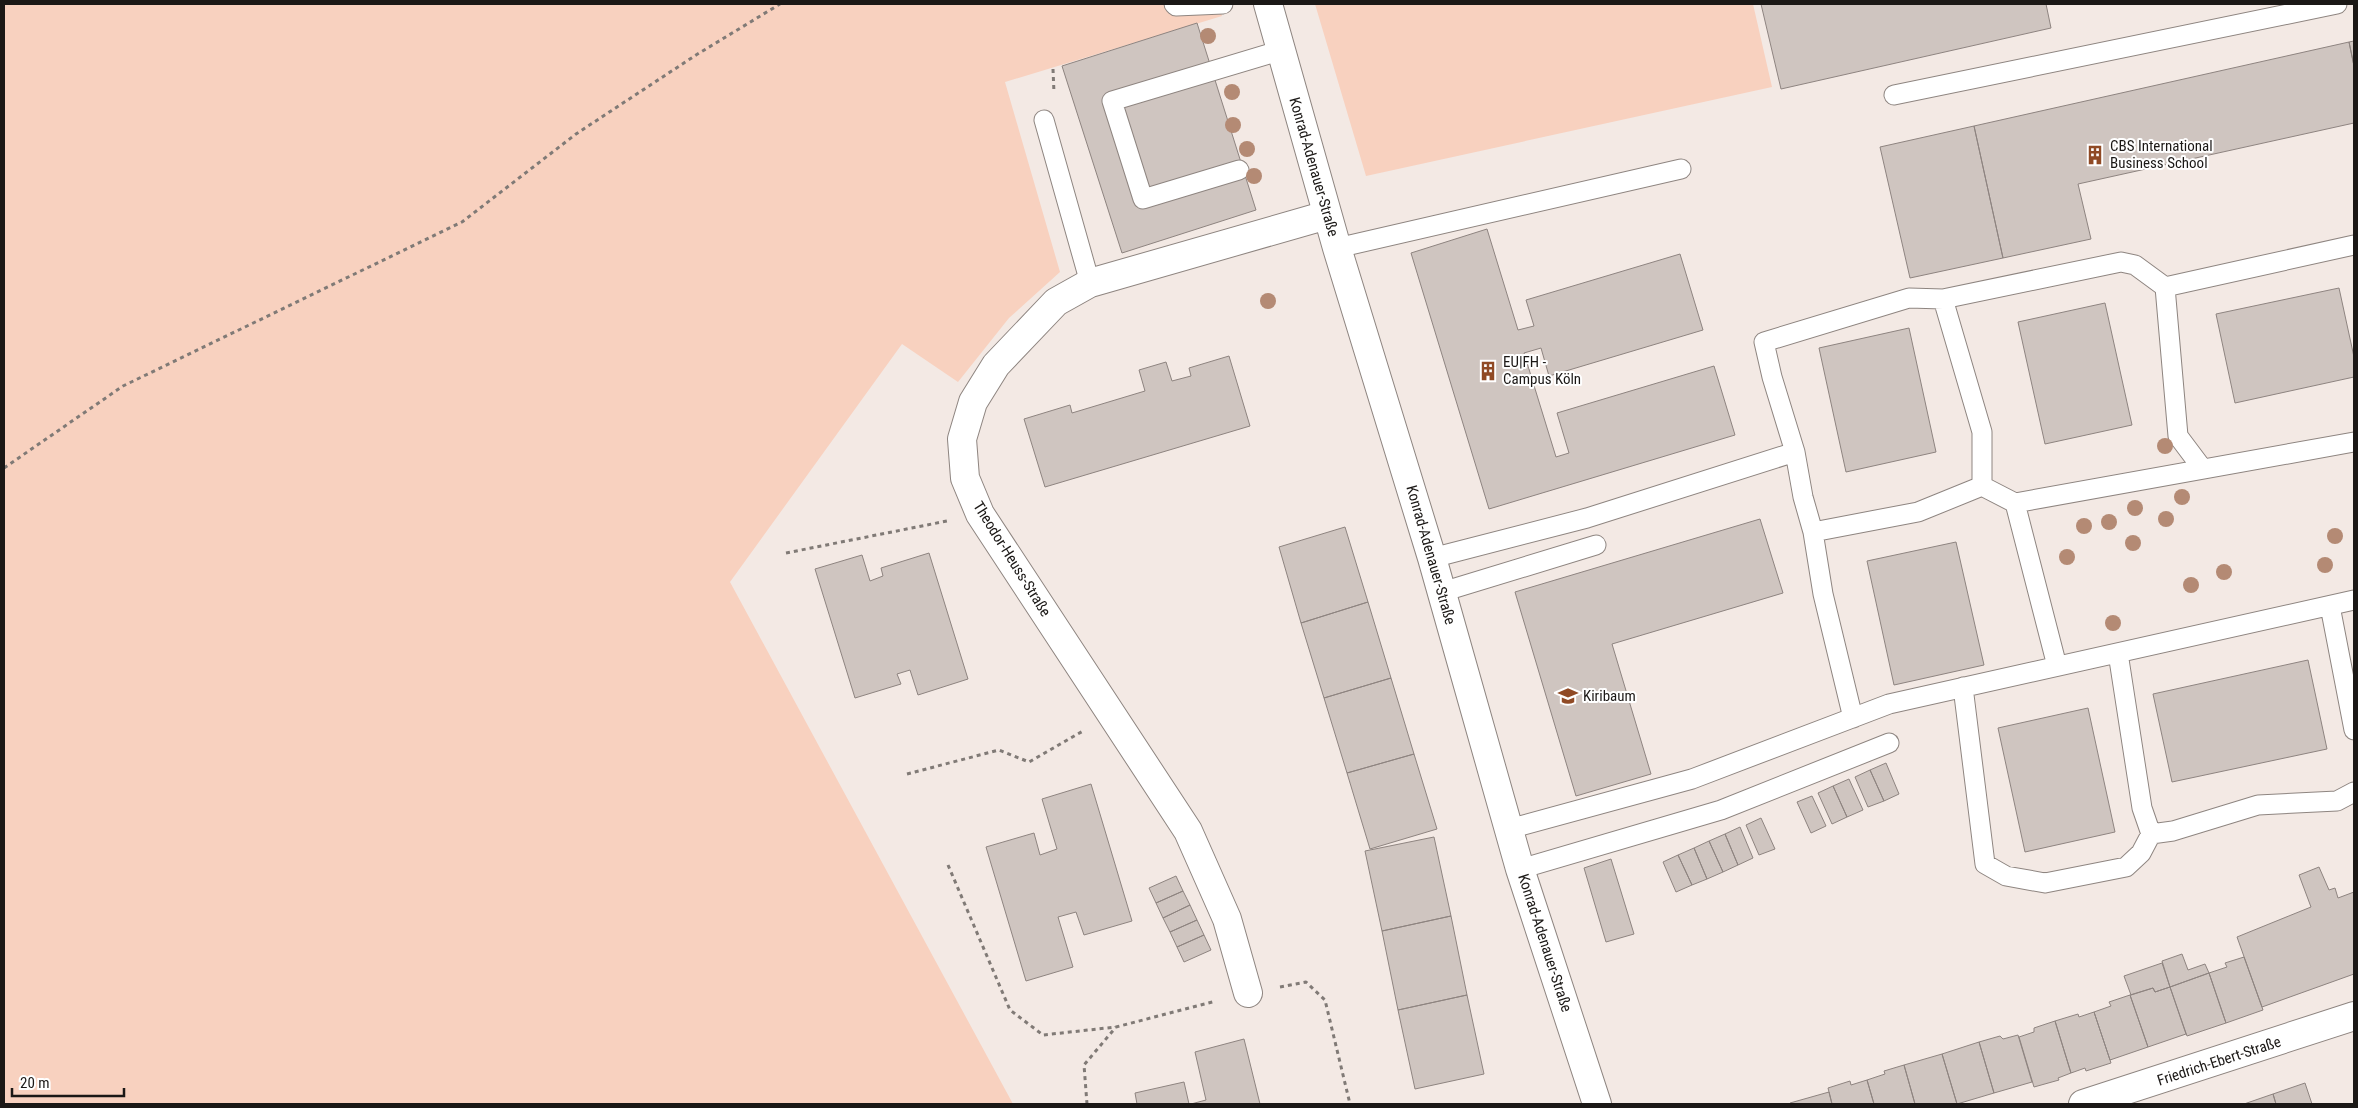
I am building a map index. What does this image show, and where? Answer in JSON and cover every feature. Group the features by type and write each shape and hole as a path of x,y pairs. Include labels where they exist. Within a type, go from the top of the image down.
{"street":[{"name":"Konrad-Adenauer-Straße","path":"1268,4 1327,215 1442,592 1520,869 1597,1104"},
{"name":"Theodor-Heuss-Straße","path":"1248,993 1228,919 1188,831 980,514 965,478 962,439 974,402 996,365 1056,302 1090,283 1327,215"},
{"name":"Friedrich-Ebert-Straße","path":"2083,1104 2354,1016"}],"lane":[{"path":"1174,4 1176,6 1224,4"},
{"path":"1894,95 2338,4"},
{"path":"1239,170 1143,200 1112,101 1282,50"},
{"path":"1044,120 1090,283"},
{"path":"1337,248 1681,169"},
{"path":"2165,287 2354,245"},
{"path":"1854,718 1824,594 1813,532 1803,497 1795,452 1772,377 1764,342 1909,298 1943,299 2121,262 2135,265 2165,287 2178,436 2202,468"},
{"path":"1943,299 1982,432 1982,486"},
{"path":"1982,486 2014,503 2354,442"},
{"path":"1432,558 1586,518 1795,452"},
{"path":"1813,532 1918,512 1982,486"},
{"path":"2014,503 2057,666"},
{"path":"1442,592 1596,545"},
{"path":"1509,828 1692,779 1889,704 2354,600"},
{"path":"2330,606 2354,730"},
{"path":"1962,687 1985,864 2006,876 2045,883 2126,867 2141,852 2151,834 2142,808 2118,653"},
{"path":"1520,869 1721,810 1889,743"},
{"path":"2151,834 2173,831 2258,805 2338,802 2354,792"}],"path":[{"path":"4,468 123,386 462,222 576,134 696,55 780,4"},
{"path":"786,553 980,514"},
{"path":"907,774 999,750 1029,762 1112,714"},
{"path":"948,865 1010,1010 1043,1035 1116,1027 1248,993 1306,982 1325,1000 1350,1104"},
{"path":"1088,1104 1084,1064 1116,1027"}],"shaded area":[{"path":"4,4 1218,4 1222,16 1005,82 1060,272 1009,318 958,382 902,344 730,582 1013,1104 4,1104"},
{"path":"1315,4 1753,4 1772,87 1366,176"}],"building":[{"path":"1761,4 2046,4 2051,28 1781,89"},
{"path":"1197,23 1256,210 1122,253 1062,66"},
{"path":"2354,41 2354,66 2349,42"},
{"name":"CBS International Business School","path":"2349,42 2354,66 2354,123 2078,184 2091,239 2003,258 1974,126"},
{"path":"1974,126 2003,258 1910,278 1880,147"},
{"name":"EU|FH - Campus Köln","path":"1487,229 1518,330 1534,326 1526,300 1680,254 1703,330 1549,376 1541,348 1524,353 1556,457 1569,453 1557,413 1714,366 1735,435 1489,509 1411,253"},
{"path":"2339,288 2354,357 2354,377 2235,403 2216,314"},
{"path":"2105,303 2132,425 2045,444 2018,322"},
{"path":"1909,328 1936,452 1846,472 1819,348"},
{"path":"1229,356 1250,426 1045,487 1024,419 1070,405 1072,413 1145,391 1139,370 1166,362 1172,381 1191,376 1189,368"},
{"path":"1760,519 1783,593 1612,644 1651,774 1576,796 1515,592"},
{"path":"1345,527 1368,602 1301,623 1279,547"},
{"path":"1956,542 1984,665 1894,685 1867,561"},
{"path":"929,553 968,679 918,695 910,670 897,674 901,684 855,698 815,569 862,555 870,581 883,576 881,568"},
{"path":"1368,602 1391,678 1324,698 1301,623"},
{"path":"2308,660 2327,749 2172,782 2153,694"},
{"path":"1391,678 1414,754 1347,773 1324,698"},
{"path":"2088,708 2115,832 2025,852 1998,728"},
{"path":"1414,754 1437,829 1370,849 1347,773"},
{"path":"1886,763 1899,794 1884,801 1870,770"},
{"path":"1870,770 1884,801 1868,807 1855,777"},
{"path":"1849,779 1863,810 1847,817 1833,786"},
{"path":"1091,784 1132,921 1084,935 1076,912 1058,917 1073,967 1026,981 986,847 1034,833 1040,855 1057,849 1042,799"},
{"path":"1833,786 1847,817 1832,824 1818,793"},
{"path":"1812,796 1826,826 1811,833 1797,802"},
{"path":"1761,818 1775,849 1759,855 1746,825"},
{"path":"1740,827 1753,858 1738,865 1725,834"},
{"path":"1725,834 1738,865 1723,872 1709,841"},
{"path":"1434,837 1451,916 1382,931 1365,851"},
{"path":"1709,841 1723,872 1707,879 1694,848"},
{"path":"1694,848 1707,879 1692,885 1678,855"},
{"path":"1678,855 1692,885 1676,892 1663,862"},
{"path":"1611,859 1634,934 1606,942 1584,868"},
{"path":"2319,867 2329,890 2335,888 2338,898 2354,892 2354,974 2262,1007 2237,937 2311,907 2299,875"},
{"path":"1176,876 1183,891 1156,903 1149,888"},
{"path":"1183,891 1190,905 1163,918 1156,903"},
{"path":"1190,905 1197,920 1170,932 1163,918"},
{"path":"1451,916 1467,995 1398,1010 1382,931"},
{"path":"1197,920 1204,935 1177,947 1170,932"},
{"path":"1204,935 1211,950 1184,962 1177,947"},
{"path":"2182,954 2188,970 2205,964 2209,973 2170,987 2162,961"},
{"path":"2244,957 2263,1010 2226,1023 2209,973 2227,967 2225,963"},
{"path":"2162,963 2170,987 2155,992 2153,988 2131,995 2124,976"},
{"path":"2209,973 2226,1023 2187,1036 2170,987"},
{"path":"2170,987 2186,1034 2148,1047 2130,995 2153,988 2155,992"},
{"path":"1467,995 1484,1074 1415,1089 1398,1010"},
{"path":"2130,995 2148,1047 2110,1060 2094,1012 2111,1006 2109,1002"},
{"path":"2094,1012 2111,1063 2086,1071 2085,1068 2071,1073 2055,1021 2078,1014 2079,1017"},
{"path":"2055,1021 2071,1073 2058,1078 2059,1080 2034,1087 2019,1037 2034,1032 2034,1028"},
{"path":"2018,1035 2032,1082 1994,1093 1979,1042 2000,1036 2003,1039"},
{"path":"1244,1039 1260,1104 1191,1104 1206,1100 1195,1052"},
{"path":"1979,1042 1994,1093 1957,1104 1942,1054"},
{"path":"1942,1054 1957,1104 1915,1104 1904,1065"},
{"path":"1904,1065 1915,1104 1874,1104 1867,1080 1885,1074 1884,1071"},
{"path":"1867,1080 1874,1104 1832,1104 1828,1088 1850,1081 1851,1085"},
{"path":"1184,1082 1189,1104 1137,1104 1135,1093"},
{"path":"2305,1083 2312,1104 2276,1104 2273,1094"},
{"path":"1829,1092 1832,1104 1790,1104 1790,1103"},
{"path":"2273,1094 2276,1104 2244,1104"}],"place":[{"name":"CBS International Business School","path":"2095,155"},
{"name":"EU|FH - Campus Köln","path":"1488,371"},
{"name":"Kiribaum","path":"1568,696"}]}
